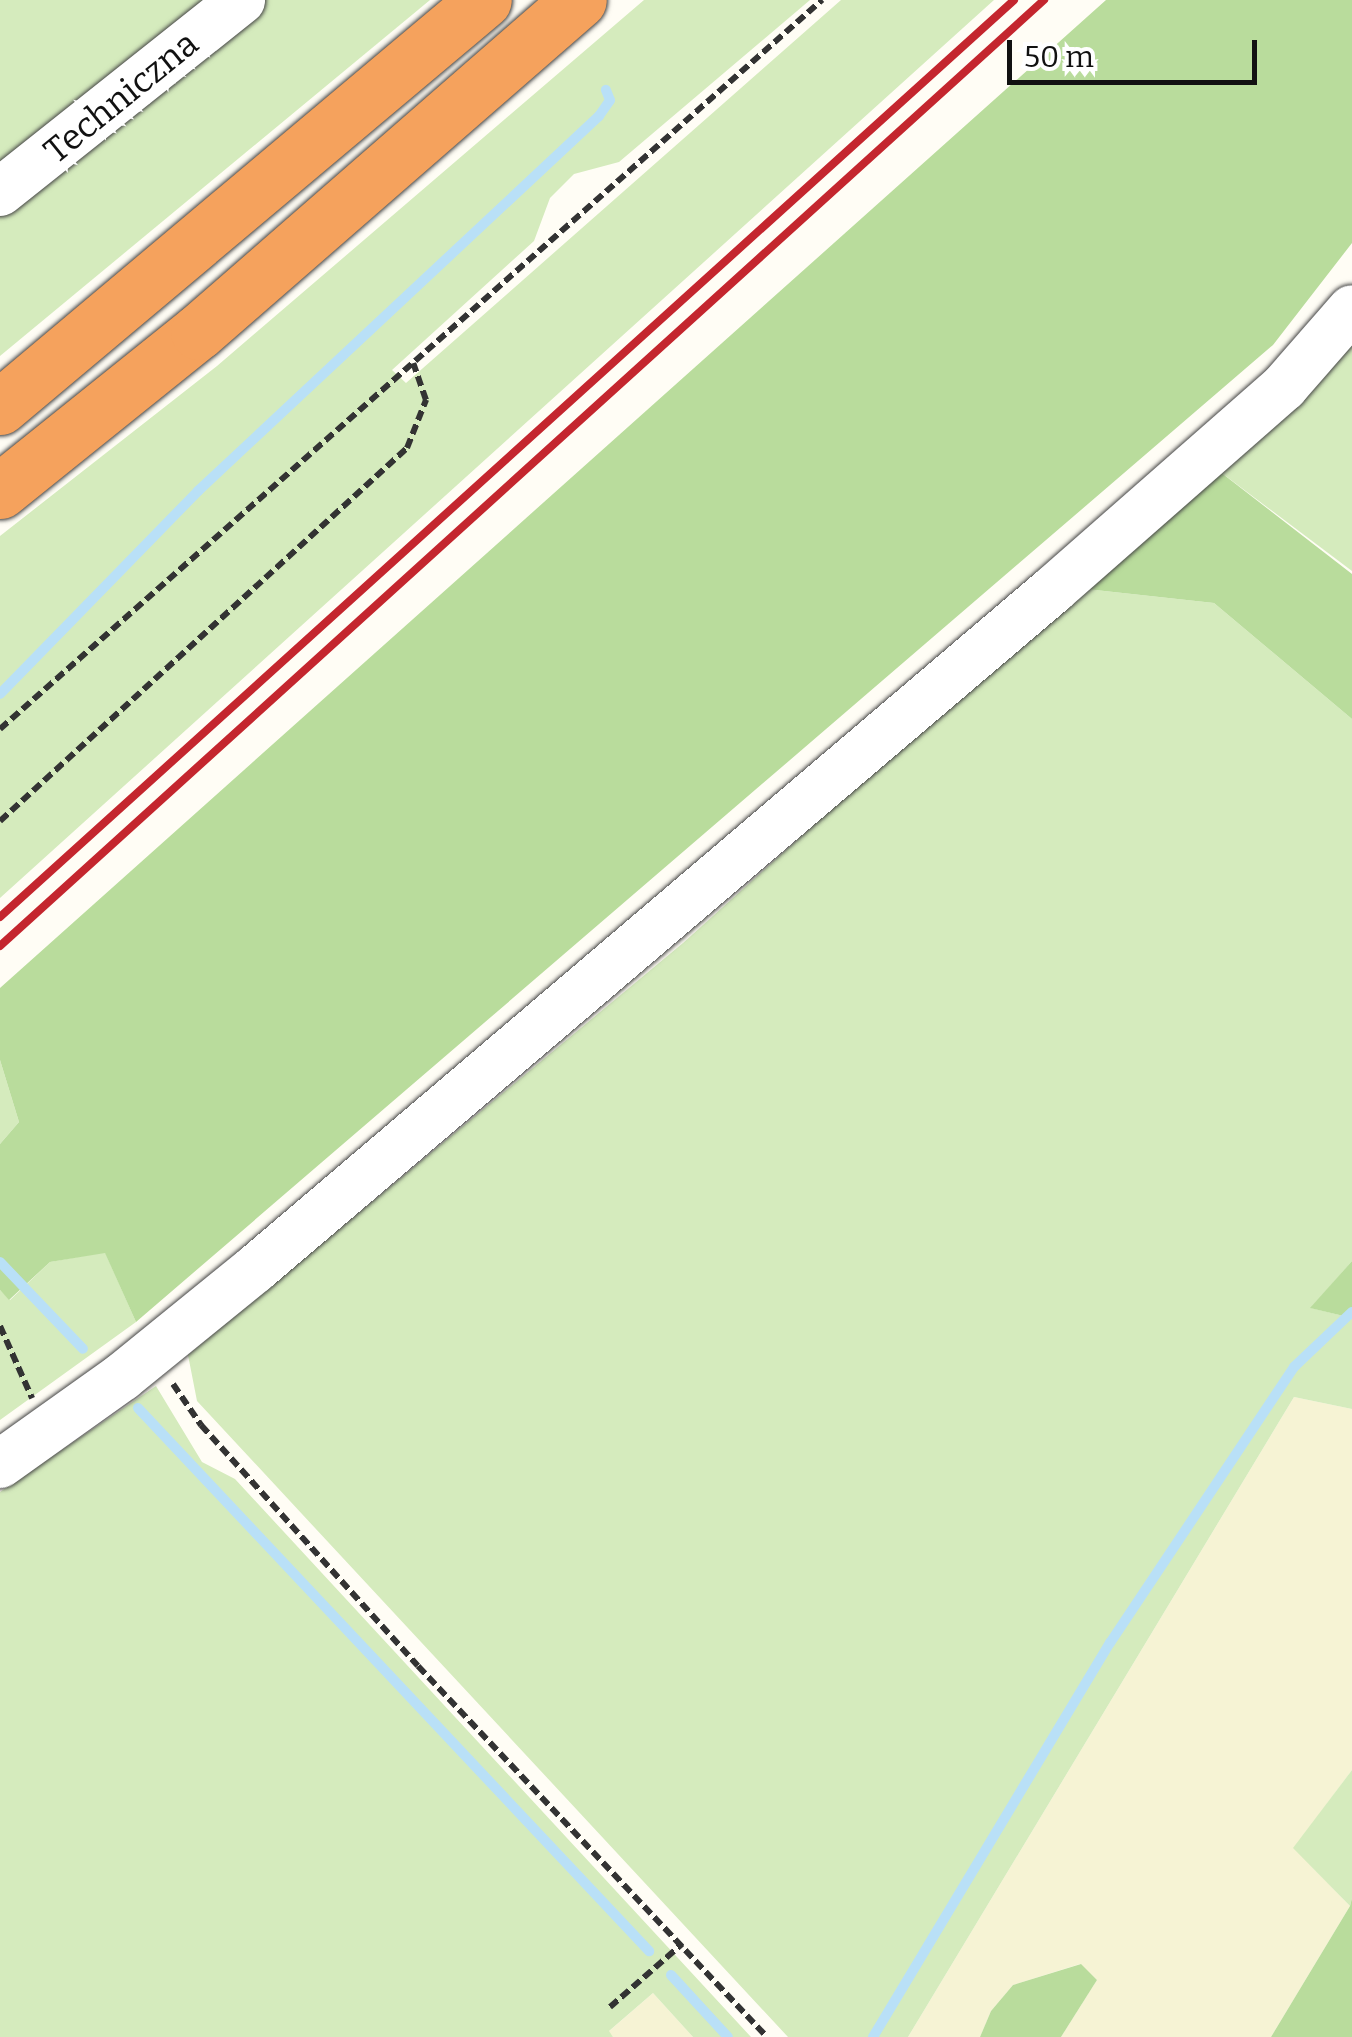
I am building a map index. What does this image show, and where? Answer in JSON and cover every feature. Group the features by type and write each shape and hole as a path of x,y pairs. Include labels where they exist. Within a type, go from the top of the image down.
{"highway":[{"path":"0,407 484,0"},
{"path":"0,491 198,332 579,0"}],"street":[{"name":"Techniczna","path":"0,192 240,0"},
{"path":"0,1464 152,1354 1223,442 1284,387 1352,309"}],"path":[{"path":"0,729 822,0"},
{"path":"0,821 407,448 426,400 413,364"},
{"path":"0,1326 49,1430"},
{"path":"152,1354 201,1425 418,1666 768,2037"},
{"path":"610,2007 682,1944"}],"shaded area":[{"path":"1294,1397 1352,1409 1352,1770 1294,1848 1350,1906 1271,2037 1061,2037 1097,1980 1080,1964 1013,1985 991,2011 980,2037 908,2037"},
{"path":"653,1993 693,2037 613,2037 608,2032"}],"green space":[{"path":"0,0 223,0 0,180"},
{"path":"259,0 430,0 0,356 0,205"},
{"path":"644,0 810,0 619,162 574,174 550,198 534,241 392,370 406,383 841,0 994,0 0,898 0,536 217,366"},
{"path":"1106,0 1352,0 1352,243 1273,345 136,1322 105,1253 50,1262 9,1300 0,1290 0,1144 19,1122 0,1060 0,988"},
{"path":"1352,343 1352,571 1219,471"},
{"path":"1219,471 1352,574 1352,719 1214,603 1077,588"},
{"path":"1077,588 1214,603 1352,719 1352,1261 1311,1308 1352,1318 1352,1409 1294,1397 908,2037 788,2037 197,1401 188,1355 683,943"},
{"path":"0,1060 19,1122 0,1144"},
{"path":"105,1252 136,1322 0,1420 0,1290 10,1300 50,1262"},
{"path":"1352,1261 1352,1318 1310,1308"},
{"path":"156,1386 202,1462 235,1479 751,2037 693,2037 653,1993 609,2031 613,2037 0,2037 0,1492"},
{"path":"1352,1770 1352,1898 1350,1906 1293,1848"},
{"path":"1352,1898 1352,2037 1271,2037 1350,1906"},
{"path":"1081,1964 1097,1980 1061,2037 980,2037 991,2011 1013,1985"}],"waterway":[{"path":"0,694 198,491 599,116 610,100 606,90"},
{"path":"0,1262 83,1349"},
{"path":"873,2037 1110,1643 1294,1367 1352,1312"},
{"path":"138,1408 649,1951"},
{"path":"671,1975 728,2037"}],"railway":[{"path":"0,917 1014,0"},
{"path":"0,946 1044,0"}]}
